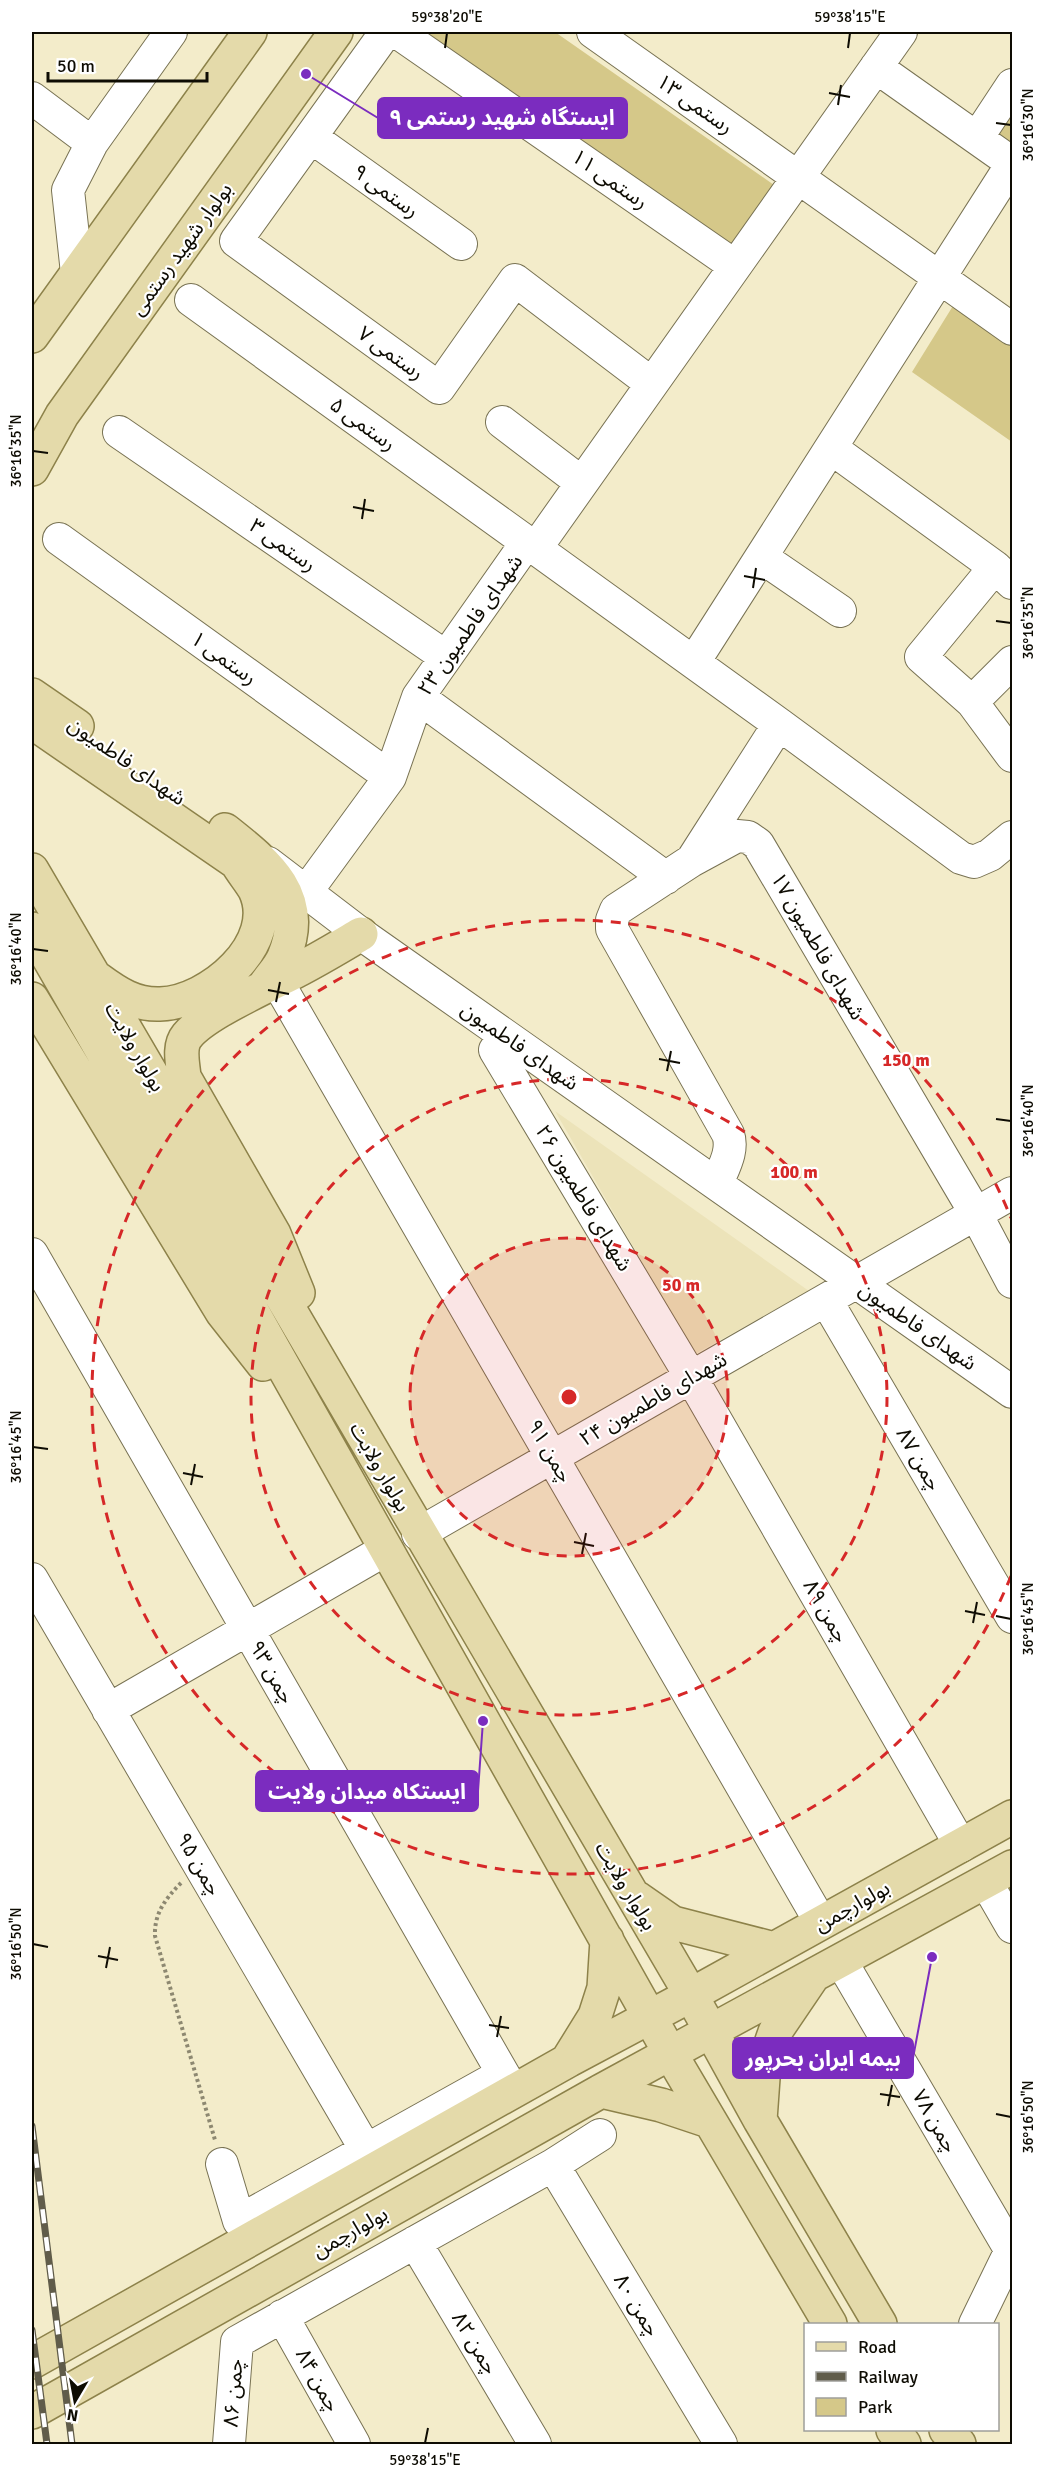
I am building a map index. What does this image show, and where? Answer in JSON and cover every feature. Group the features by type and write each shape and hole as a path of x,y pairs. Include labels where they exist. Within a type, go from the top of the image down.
{"main road":[{"path":"32,336 250,32"},
{"name":"بولوار شهید رستمی","path":"32,469 62,416 336,32"},
{"path":"32,454 62,416"},
{"name":"شهدای فاطمیون","path":"32,695 209,818 264,861"},
{"path":"32,722 237,864 255,892 259,919 255,939 239,964 218,982 188,1000 160,1004 139,1002 119,995 94,976"},
{"path":"264,861 287,893 292,912 284,958 271,983"},
{"path":"32,870 60,946"},
{"path":"32,929 60,946"},
{"path":"349,1414 274,1234 184,1077 181,1053 186,1037 271,983 361,934"},
{"name":"بولوار ولایت","path":"60,946 94,976 418,1534 711,2031"},
{"name":"بولوار ولایت","path":"60,946 322,1437 670,2053"},
{"path":"32,999 222,1312 322,1437"},
{"name":"بولوارچمن","path":"32,2362 508,2082 568,2060 774,1950 1012,1817"},
{"name":"بولوارچمن","path":"32,2412 601,2091 999,1874"},
{"path":"629,1892 673,1923 774,1950"},
{"path":"568,2060 595,2016 604,1988 607,1940"},
{"path":"760,2121 764,2064 775,2032 828,1968"},
{"path":"711,2031 760,2121 879,2323"},
{"path":"670,2053 829,2323"},
{"path":"601,2091 661,2105 710,2121"},
{"path":"894,2431 904,2445"},
{"path":"947,2431 959,2445"}],"street":[{"path":"77,273 68,190 92,142 171,32"},
{"path":"311,137 386,32"},
{"name":"رستمی ۱۱","path":"397,32 735,266"},
{"name":"شهدای فاطمیون ۲۳","path":"306,892 390,777 418,697 446,657 582,483 901,32"},
{"name":"رستمی ۱۳","path":"611,37 798,176 1012,329"},
{"path":"694,662 1012,164 876,67"},
{"path":"977,138 1012,85"},
{"path":"32,99 92,142"},
{"name":"رستمی ۷","path":"311,137 236,241 439,388 515,280 652,384"},
{"name":"رستمی ۹","path":"311,137 461,244"},
{"name":"رستمی ۵","path":"191,300 694,662 961,858 974,862 990,855 1012,837"},
{"path":"502,422 582,483"},
{"name":"رستمی ۳","path":"119,432 446,657"},
{"path":"831,448 1004,575 921,657 972,702 1012,756"},
{"name":"رستمی ۱","path":"58,539 390,777"},
{"path":"761,557 840,611"},
{"path":"972,702 1012,662"},
{"path":"418,697 666,878"},
{"path":"717,1184 729,1153 731,1143 728,1134 612,929 612,920 616,910 691,861 779,724"},
{"name":"شهدای فاطمیون ۱۷","path":"691,861 737,836 748,837 758,843 976,1214 1012,1281"},
{"name":"شهدای فاطمیون","path":"264,861 361,934 1012,1392"},
{"name":"چمن ۹۱","path":"271,983 553,1456 821,1923"},
{"name":"شهدای فاطمیون ۲۶","path":"495,1050 691,1377"},
{"path":"856,1282 1012,1193"},
{"name":"چمن ۹۳","path":"32,1254 508,2082"},
{"name":"شهدای فاطمیون ۲۴","path":"418,1534 856,1282"},
{"name":"چمن ۸۷","path":"826,1300 1012,1617"},
{"name":"چمن ۸۹","path":"691,1377 961,1846"},
{"path":"108,1710 386,1550"},
{"name":"چمن ۹۵","path":"32,1579 366,2150"},
{"path":"999,1874 1012,1927"},
{"name":"چمن ۷۸","path":"828,1968 1010,2261"},
{"path":"222,2164 239,2221 366,2150 508,2082"},
{"path":"282,2316 553,2165 600,2135"},
{"name":"چمن ۸۰","path":"553,2165 721,2445"},
{"name":"چمن ۸۲","path":"415,2242 535,2445"},
{"path":"976,2323 1010,2261"},
{"name":"چمن ۸۶","path":"229,2445 237,2342 282,2316"},
{"name":"چمن ۸۴","path":"282,2316 354,2445"}],"path":[{"path":"202,1871 180,1884 163,1903 154,1922 155,1936 222,2164"}],"shaded area":[{"path":"555,1111 809,1291 695,1354"}],"green space":[{"path":"422,32 555,32 774,185 730,247"},
{"path":"1012,99 1012,145 992,130"},
{"path":"956,301 1012,343 1012,442 912,372"}],"railway":[{"path":"32,2126 72,2444"},
{"path":"32,2330 47,2444"}],"place":[{"name":"ایستگاه شهید رستمی ۹","path":"306,74"},
{"name":"ایستکاه میدان ولایت","path":"483,1721"},
{"name":"بيمه ايران بحرپور","path":"932,1957"}]}
